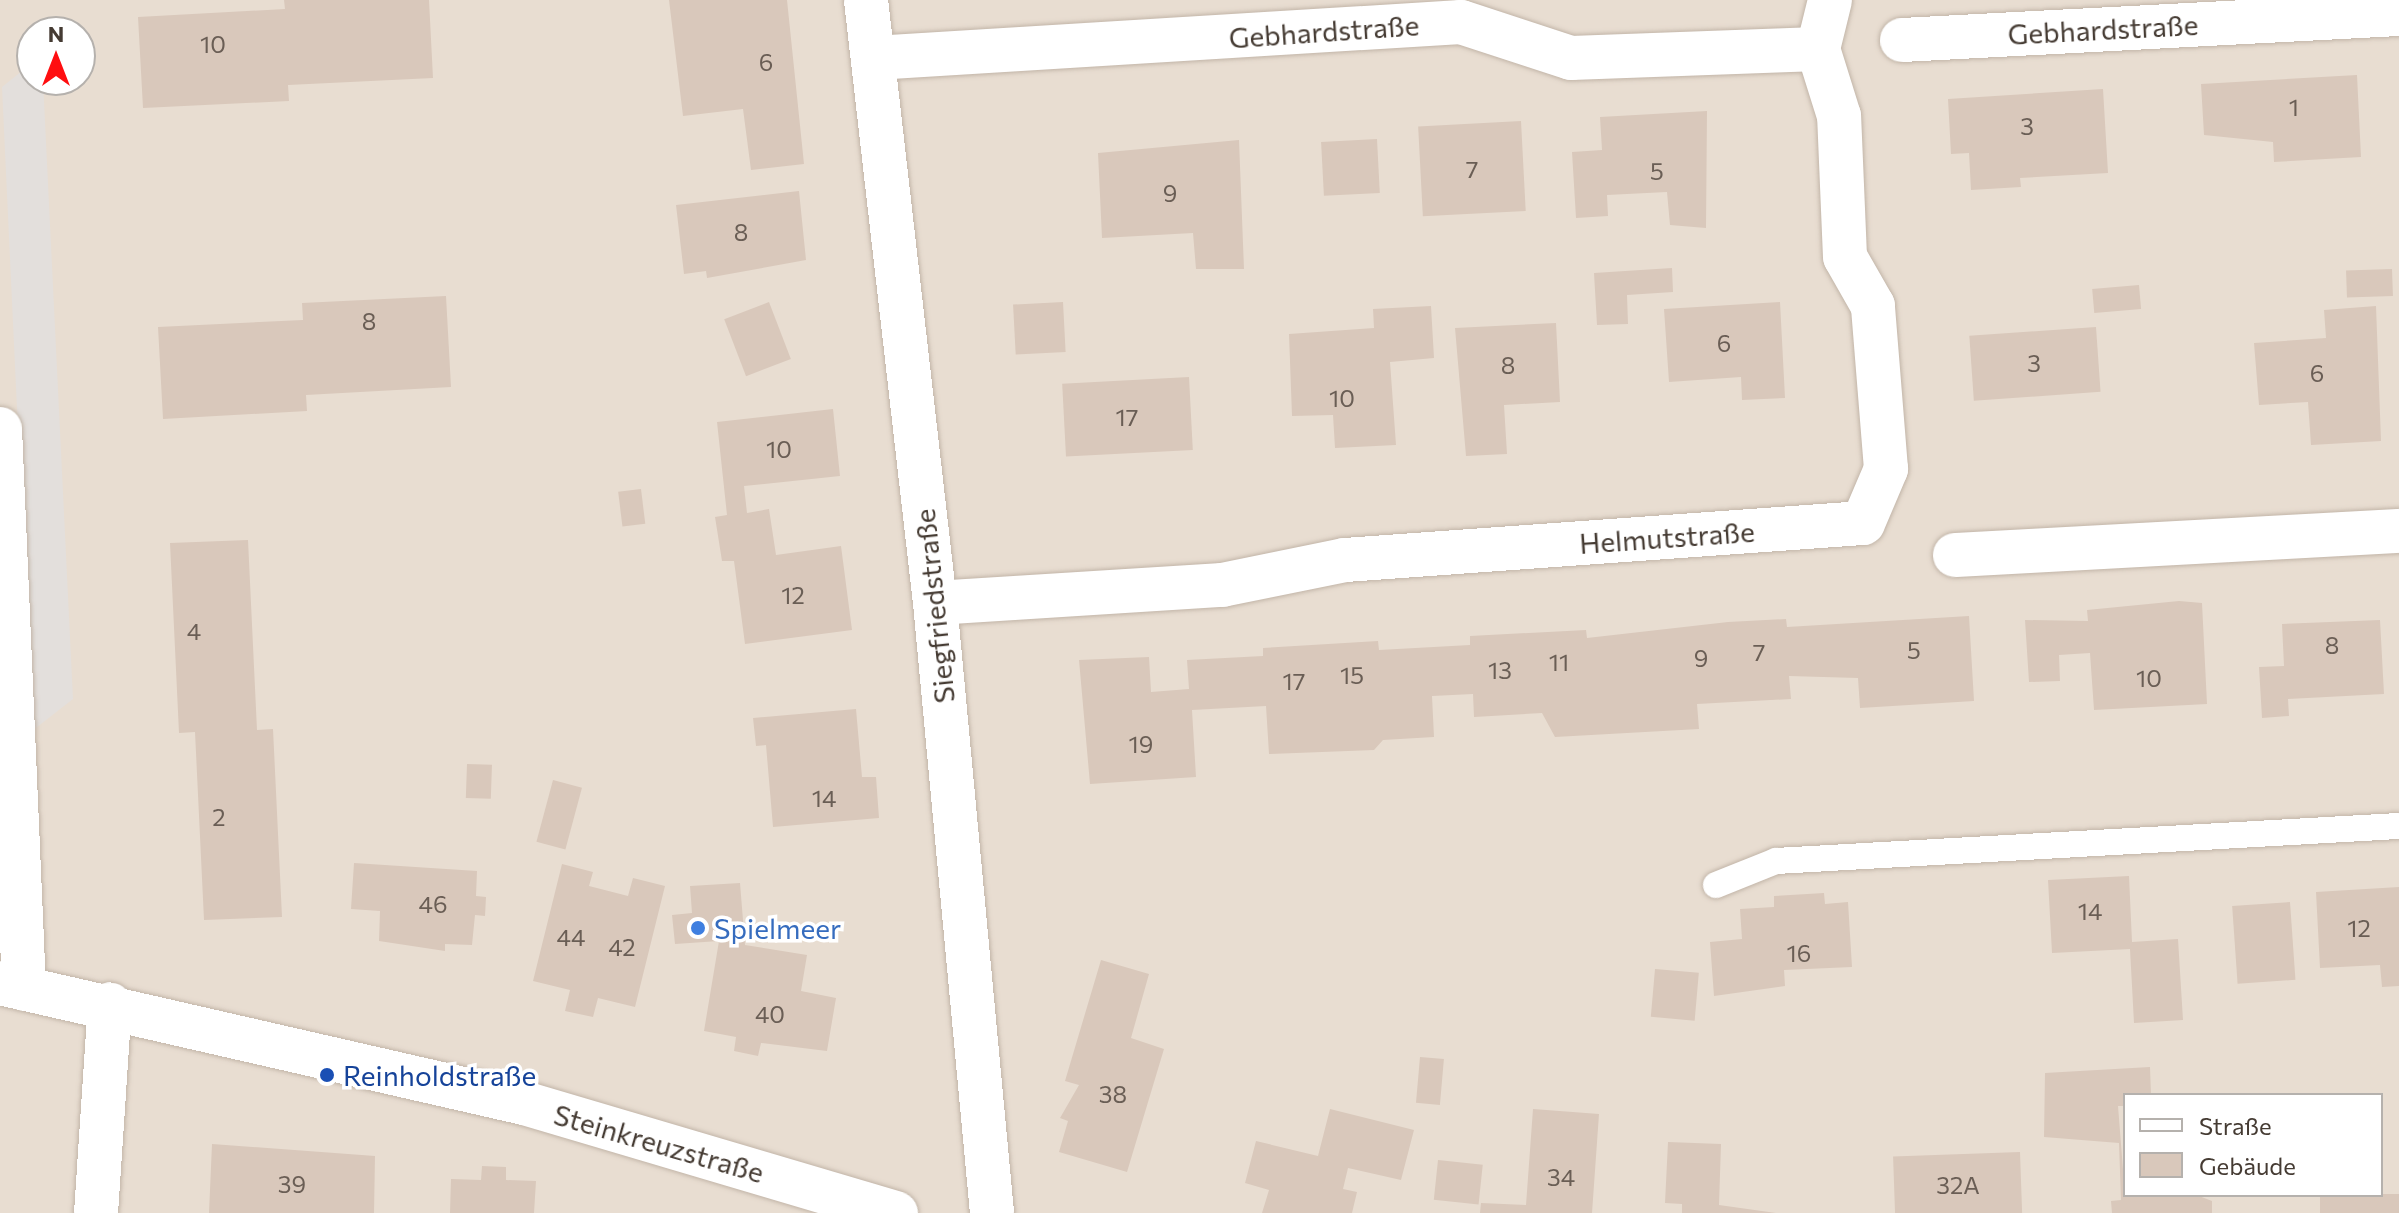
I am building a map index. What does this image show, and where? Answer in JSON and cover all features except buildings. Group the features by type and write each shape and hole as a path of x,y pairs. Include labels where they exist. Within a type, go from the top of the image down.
{"street":[{"name":"Siegfriedstraße","path":"866,0 935,603 992,1213"},
{"path":"1818,49 1830,0"},
{"name":"Gebhardstraße","path":"1902,40 2399,14"},
{"name":"Gebhardstraße","path":"874,58 1461,22 1571,58 1818,49"},
{"name":"Helmutstraße","path":"935,603 1222,585 1345,560 1863,523 1886,469 1873,306 1845,257 1839,116 1818,49"},
{"path":"0,429 12,986"},
{"path":"1955,555 2399,531"},
{"name":"Steinkreuzstraße","path":"12,986 110,1004 524,1103 896,1213"},
{"path":"96,1213 110,1004"}],"lane":[{"path":"1716,885 1776,861 2399,826"}],"shaded area":[{"path":"0,0 2399,0 2399,1213 0,1213"},
{"path":"16,76 16,96 44,96 73,699 32,731 2,87"}],"place":[{"name":"Spielmeer","path":"698,928"},
{"name":"Reinholdstraße","path":"327,1075"}]}
